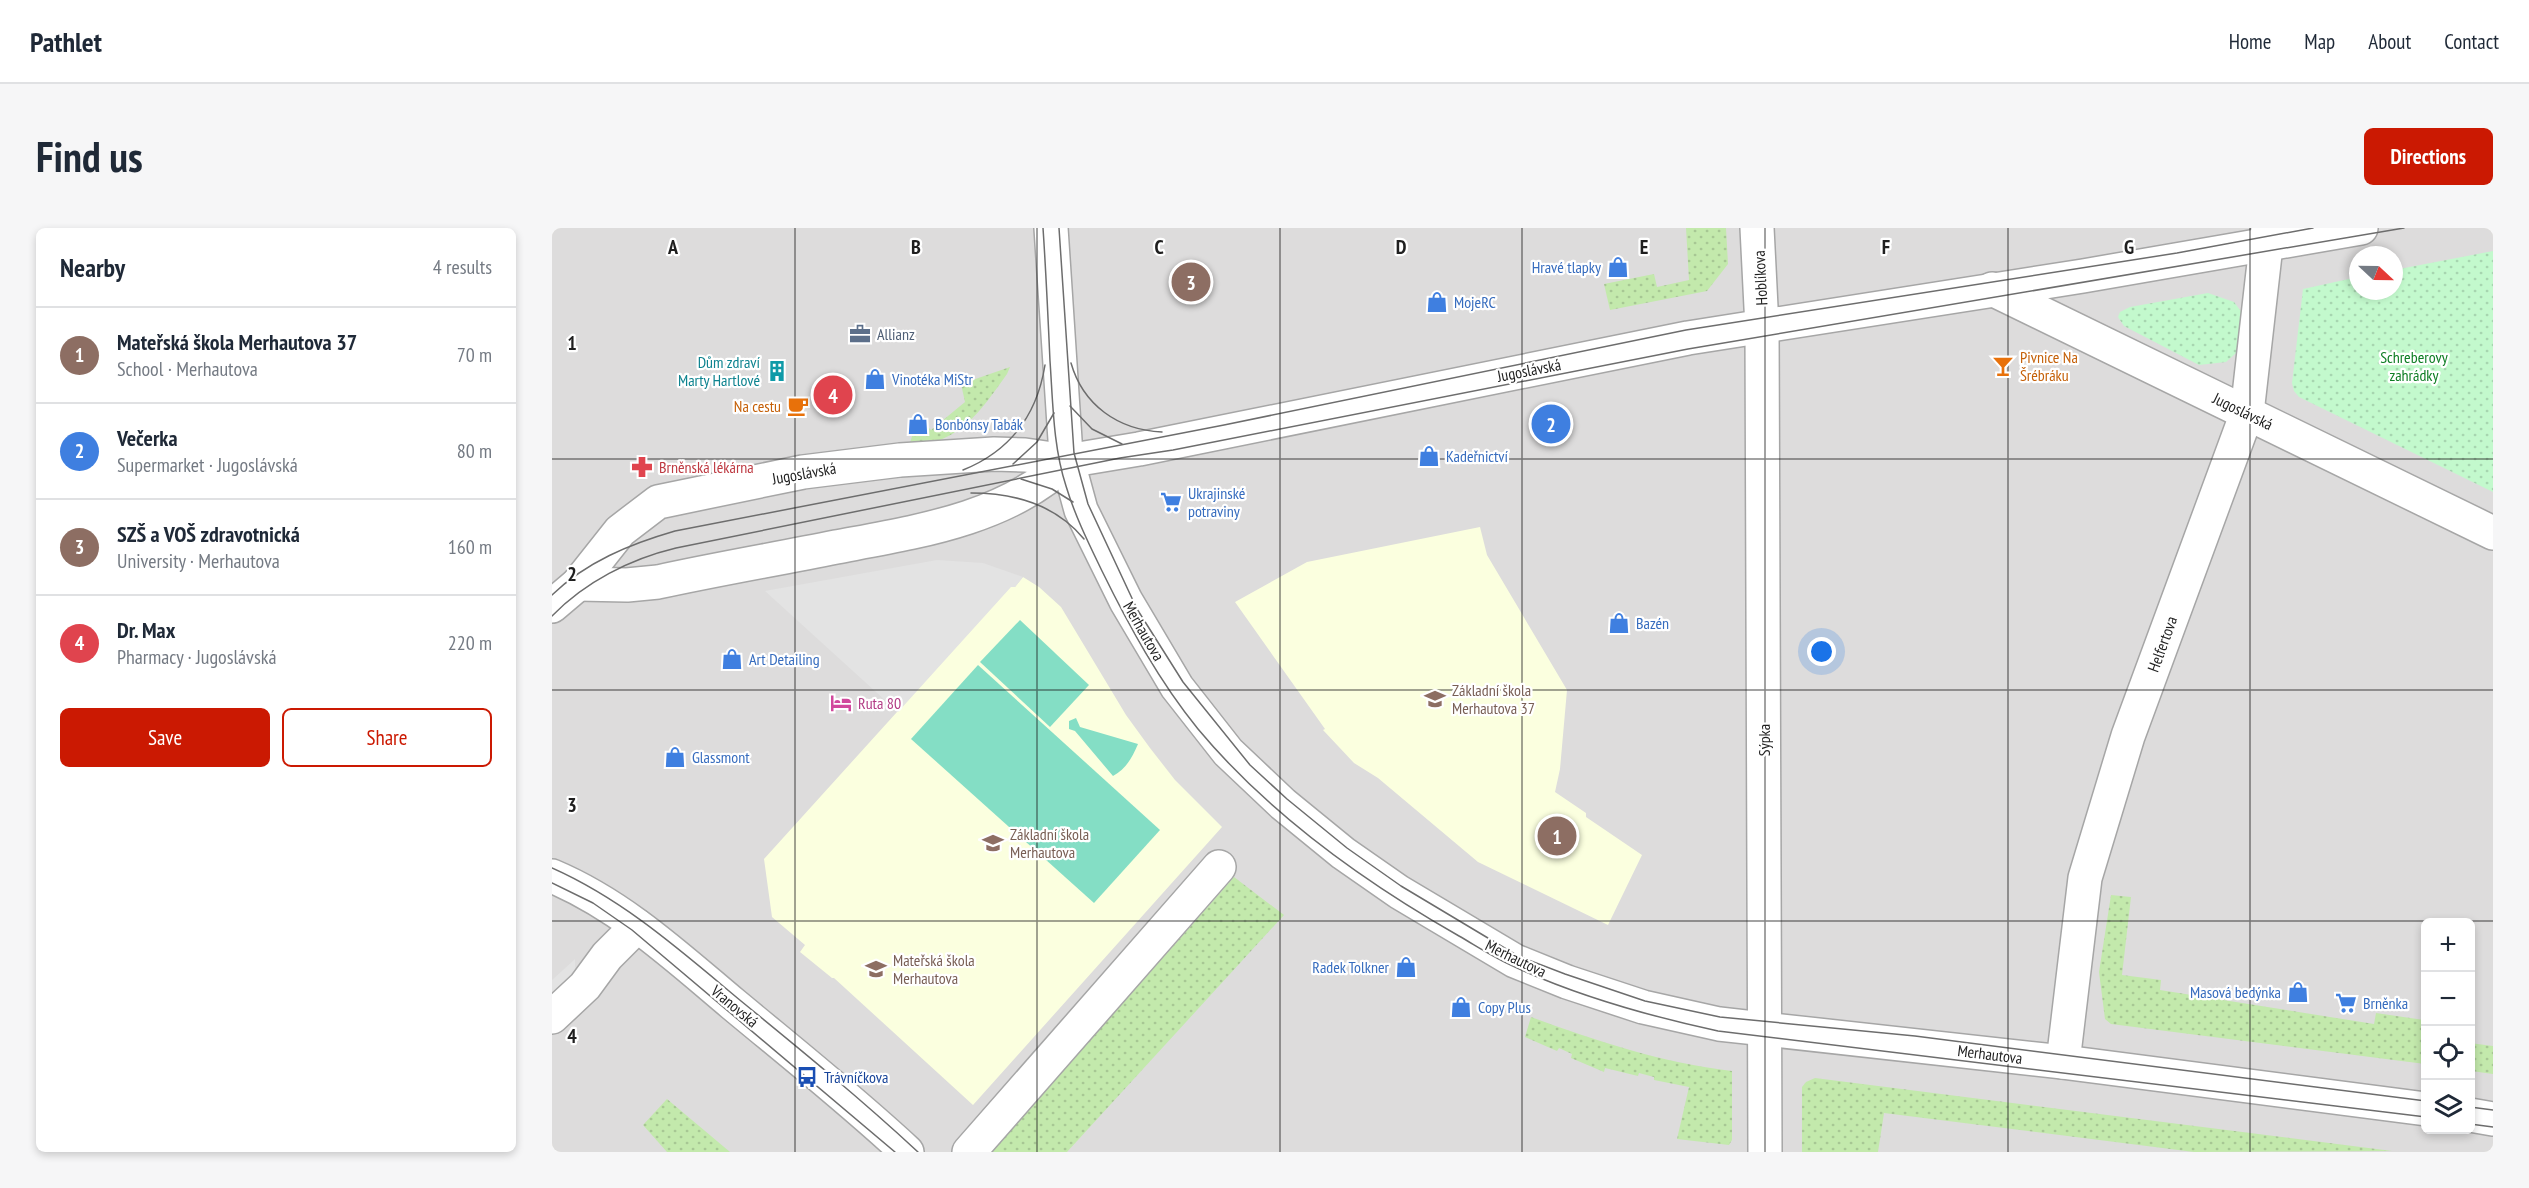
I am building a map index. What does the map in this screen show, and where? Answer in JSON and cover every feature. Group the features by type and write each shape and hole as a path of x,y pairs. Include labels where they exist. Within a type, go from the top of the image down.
{"street":[{"name":"Merhautova","path":"1051,228 1062,426 1067,461 1081,510 1125,601 1177,687 1204,724 1246,770 1317,832 1399,892 1515,961 1567,982 1643,1007 1719,1024 2063,1062 2421,1108"},
{"name":"Hoblíkova","path":"1757,228 1762,327"},
{"name":"Jugoslávská","path":"562,592 620,531 658,502 803,472 900,460 994,454 1025,455 1067,461 1150,447 1676,341 1992,289 2268,236 2361,228"},
{"name":"Helfertova","path":"2063,1062 2085,878 2128,736 2247,413 2268,236"},
{"name":"Jugoslávská","path":"1992,289 2493,533"},
{"name":"Sýpka","path":"1762,327 1765,1152"},
{"name":"Jugoslávská","path":"562,592 658,582 911,533 960,520 1016,498 1039,484 1067,461"},
{"path":"969,1152 1219,867"},
{"name":"Vranovská","path":"552,876 594,897 637,926 783,1045 907,1152"},
{"path":"552,1017 585,986 607,956 637,926"},
{"path":"2475,1116 2493,1119"}],"shaded area":[{"path":"552,228 2493,228 2493,1152 552,1152"},
{"name":"Základní škola Merhautova 37","path":"1480,527 1487,555 1567,690 1560,769 1555,792 1586,813 1586,817 1642,855 1608,925 1478,862 1378,778 1354,763 1323,730 1325,729 1235,602 1307,562"},
{"path":"937,560 983,563 1023,577 1015,587 1011,587 898,712 765,591"},
{"name":"Základní škola Merhautova","path":"1023,577 1039,587 1061,607 1126,715 1150,748 1175,780 1222,827 973,1105 834,978 800,952 805,945 772,917 764,859 1011,586 1015,587"},
{"path":"575,959 575,988 552,1009 552,980"}],"green space":[{"path":"1686,228 1726,228 1728,264 1707,291 1610,310 1604,284 1654,274 1657,287 1689,280"},
{"name":"Schreberovy zahrádky","path":"2493,251 2493,492 2299,397 2294,391 2292,383 2303,289 2349,279 2349,300 2403,300 2403,268"},
{"path":"2208,293 2234,302 2243,314 2241,345 2226,362 2199,365 2124,326 2118,317 2120,312 2130,307"},
{"path":"1010,367 987,401 967,423 942,439 909,447 914,429 923,431 927,426 931,430 965,402 961,384"},
{"path":"1020,620 1089,685 1050,727 980,662"},
{"path":"978,665 1160,830 1094,903 911,739"},
{"path":"1076,718 1080,727 1138,744 1122,770 1113,776 1075,731 1069,729 1069,721"},
{"path":"1234,877 1284,915 1067,1152 992,1152"},
{"path":"2111,895 2131,897 2122,975 2161,980 2160,990 2374,1024 2376,1013 2421,1020 2421,1063 2111,1024 2105,1019 2099,972"},
{"path":"1531,1017 1655,1057 1732,1071 1732,1140 1729,1145 1677,1139 1689,1087 1654,1080 1654,1077 1639,1073 1638,1076 1605,1068 1604,1072 1571,1058 1572,1054 1559,1048 1557,1051 1525,1037"},
{"path":"2475,1044 2493,1046 2493,1074 2475,1072"},
{"path":"1815,1078 2392,1151 2194,1152 1884,1113 1878,1152 1802,1152 1802,1087 1806,1082"},
{"path":"667,1099 730,1152 667,1152 643,1125"}],"tram line":[{"path":"1043,228 1053,408 1058,456 1078,519 1123,612 1170,692 1198,729 1226,760 1287,818 1388,893 1494,957 1540,978 1615,1005 1718,1031 2421,1116"},
{"path":"1059,228 1074,453 1088,504 1137,609 1183,682 1250,765 1347,848 1401,886 1518,956 1645,1001 1720,1017 1915,1036 2421,1100"},
{"path":"552,595 579,573 609,556 625,548 675,531 1224,425 1686,330 2177,253 2313,228"},
{"path":"552,616 579,593 609,573 642,558 676,548 1120,458 1173,450 1688,349 2404,228"},
{"path":"1071,363 1084,391 1104,412 1131,426 1162,432"},
{"path":"963,470 995,453 1019,429 1035,400 1045,365"},
{"path":"1070,406 1092,429 1122,444"},
{"path":"1013,464 1037,442 1054,413"},
{"path":"1021,479 1052,489 1073,502"},
{"path":"971,493 1003,495 1033,503 1061,517 1084,539"},
{"path":"552,868 603,895 674,945 831,1075 918,1152"},
{"path":"552,883 593,903 632,930 895,1152"},
{"path":"2475,1108 2493,1110"},
{"path":"2475,1125 2493,1127"}],"place":[{"name":"Hravé tlapky","path":"1618,267"},
{"name":"SZŠ a VOŠ zdravotnická","path":"1191,282"},
{"name":"MojeRC","path":"1437,302"},
{"name":"Allianz","path":"860,334"},
{"name":"Pivnice Na Šrébráku","path":"2003,366"},
{"name":"Dům zdraví Marty Hartlové","path":"777,371"},
{"name":"Vinotéka MiStr","path":"875,379"},
{"name":"Dr. Max","path":"833,395"},
{"name":"Na cestu","path":"798,406"},
{"name":"Bonbónsy Tabák","path":"918,424"},
{"name":"Večerka","path":"1551,424"},
{"name":"Kadeřnictví","path":"1429,456"},
{"name":"Brněnská lékárna","path":"642,467"},
{"name":"Ukrajinské potraviny","path":"1171,502"},
{"name":"Bazén","path":"1619,623"},
{"name":"Art Detailing","path":"732,659"},
{"name":"Základní škola Merhautova 37","path":"1435,699"},
{"name":"Ruta 80","path":"841,703"},
{"name":"Glassmont","path":"675,757"},
{"name":"Mateřská škola Merhautova 37","path":"1557,836"},
{"name":"Základní škola Merhautova","path":"993,843"},
{"name":"Radek Tolkner","path":"1406,967"},
{"name":"Mateřská škola Merhautova","path":"876,969"},
{"name":"Masová bedýnka","path":"2298,992"},
{"name":"Brněnka","path":"2346,1003"},
{"name":"Copy Plus","path":"1461,1007"},
{"name":"Trávníčkova","path":"807,1077"}]}
